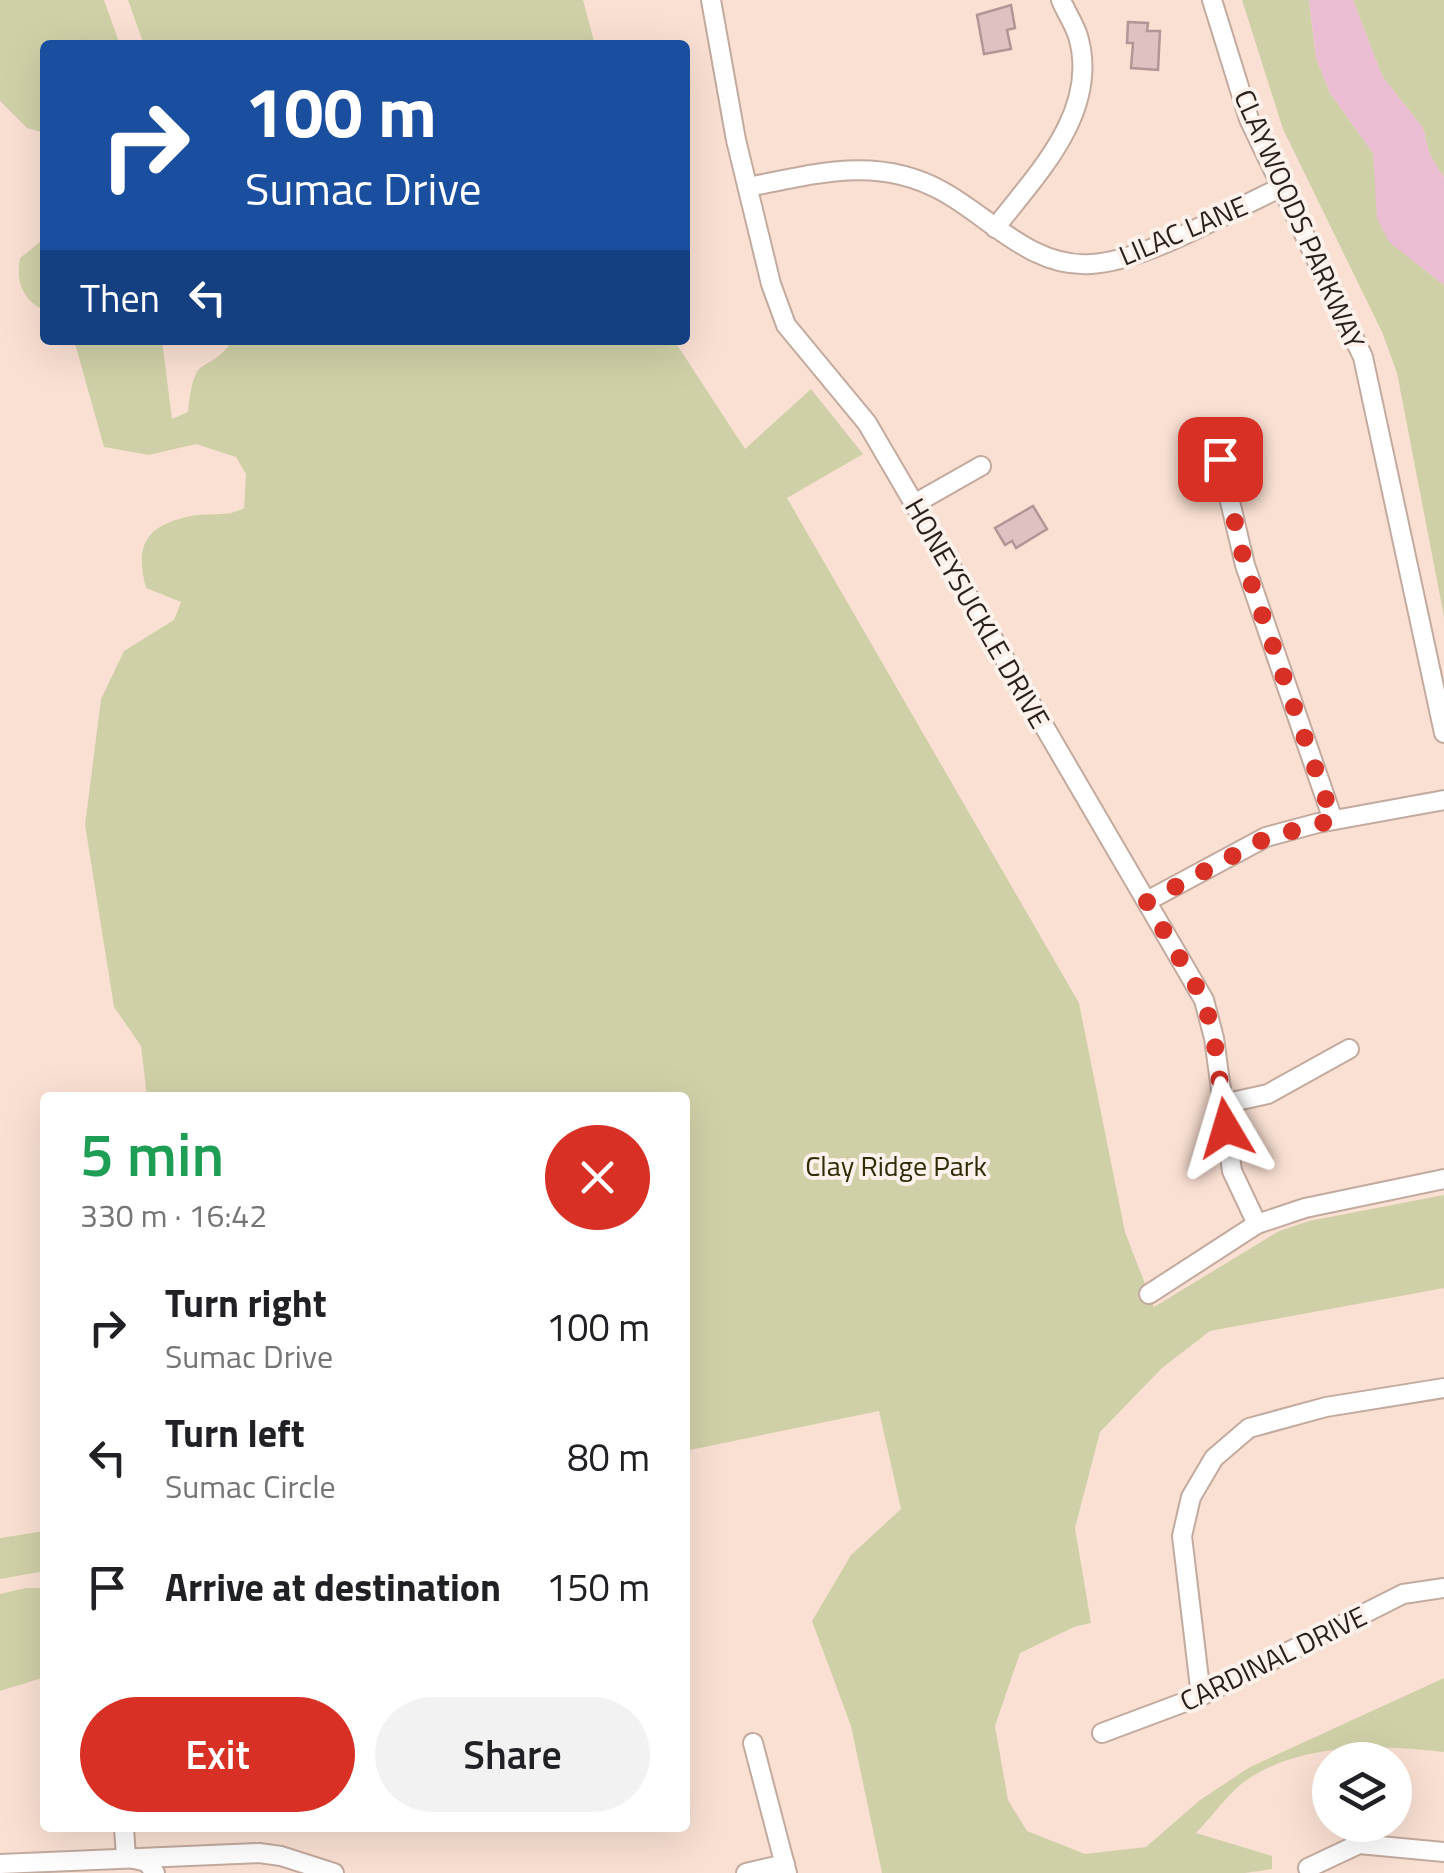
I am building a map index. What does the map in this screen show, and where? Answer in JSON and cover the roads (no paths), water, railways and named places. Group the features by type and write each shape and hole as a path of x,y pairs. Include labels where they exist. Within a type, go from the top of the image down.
{"street":[{"name":"HONEYSUCKLE DRIVE","path":"711,0 748,187 771,284 786,325 867,423 1204,1000 1232,1171 1257,1224"},
{"path":"995,228 1072,122 1080,94 1078,37 1061,0"},
{"name":"CLAYWOODS PARKWAY","path":"1212,0 1249,119 1363,357 1444,733"},
{"name":"LILAC LANE","path":"748,187 846,168 902,175 942,190 995,228 1051,258 1087,264 1123,260 1282,187"},
{"path":"1220,459 1245,565 1333,820"},
{"path":"914,504 982,466"},
{"path":"1147,902 1266,838 1333,820 1444,800"},
{"path":"1223,1104 1268,1094 1348,1049"},
{"path":"1149,1294 1257,1224 1305,1208 1444,1179"},
{"path":"1201,1696 1182,1536 1191,1497 1214,1458 1250,1428 1326,1407 1444,1388"},
{"name":"CARDINAL DRIVE","path":"1102,1733 1201,1696 1403,1594 1444,1588"},
{"path":"746,1873 786,1868 753,1743"},
{"path":"124,1832 126,1858"},
{"path":"1308,1868 1359,1844 1444,1852"},
{"path":"0,1864 260,1853 334,1873"},
{"path":"126,1858 147,1862 155,1873"}],"park label":[{"name":"Clay Ridge Park","path":"896,1165"}]}
